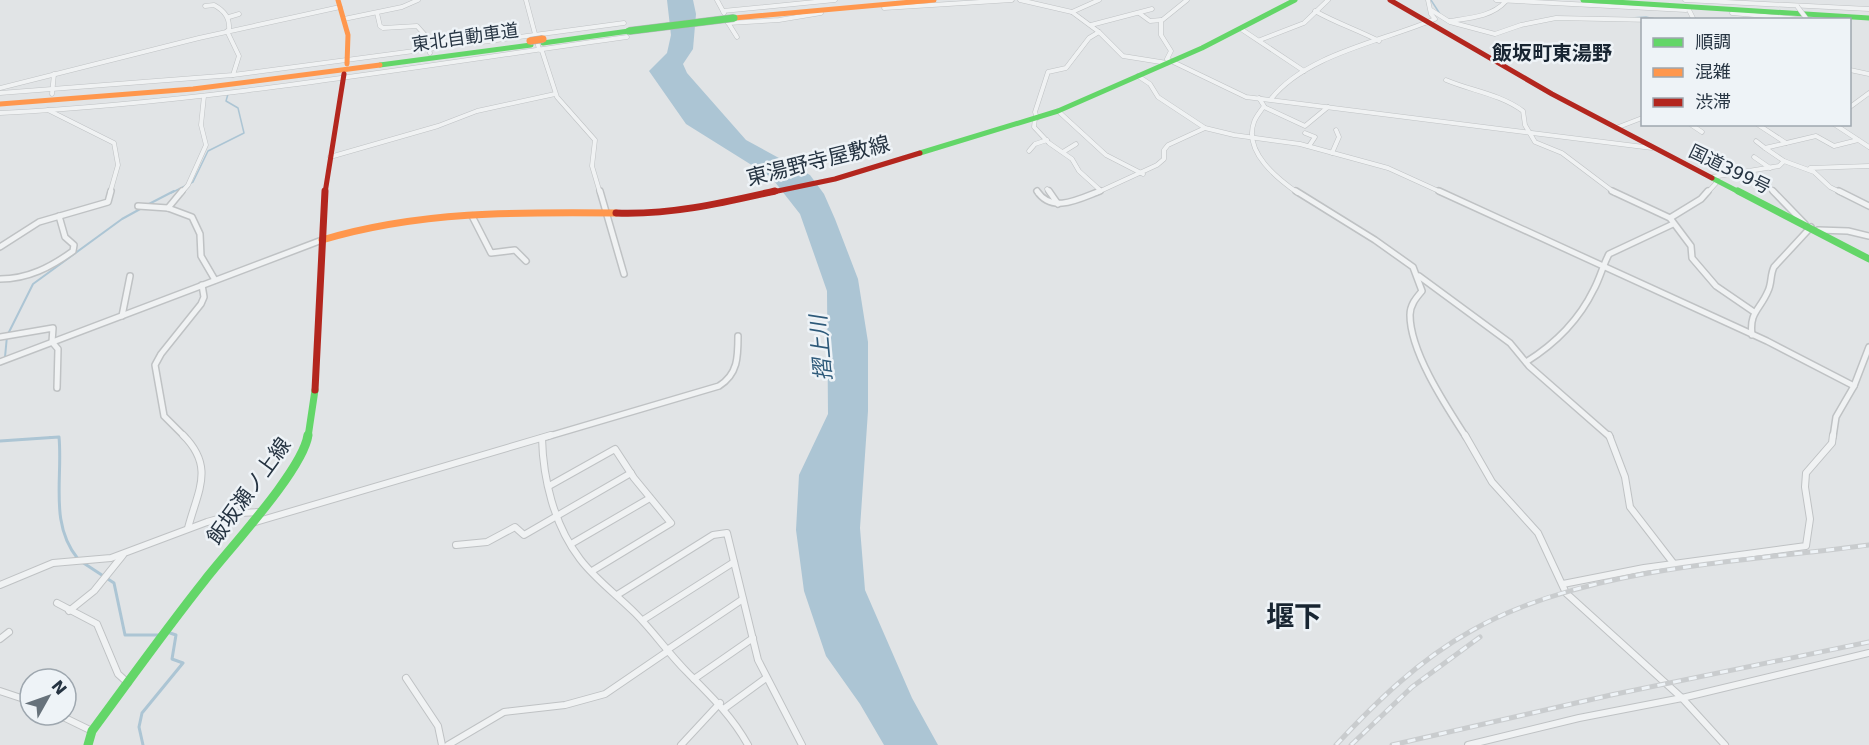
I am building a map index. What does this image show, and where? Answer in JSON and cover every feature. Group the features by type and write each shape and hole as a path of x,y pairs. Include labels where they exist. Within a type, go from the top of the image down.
{"main road":[{"name":"東北自動車道","path":"732,19 885,0"},
{"name":"東北自動車道","path":"0,102 212,87 627,30 934,0"},
{"name":"東湯野寺屋敷線","path":"322,240 378,224 472,216 543,212 681,211 835,179 1058,111 1241,29 1295,0"},
{"name":"国道399号","path":"1390,0 1615,129 1811,227 1869,259"},
{"path":"1583,0 1869,16"},
{"name":"飯坂瀬ノ上線","path":"88,745 92,731 299,460 307,442 312,422 323,204 349,40 339,4"},
{"path":"1641,5 1869,16"}],"street":[{"path":"344,20 418,0"},
{"path":"526,0 537,42 555,94 595,140 592,166 624,274"},
{"path":"717,0 723,11 732,19 778,20 843,11 1012,0"},
{"path":"723,11 835,0"},
{"path":"1020,0 1072,12 1091,25 1123,56 1168,62 1246,97 1653,148"},
{"path":"1072,12 1100,0"},
{"path":"1139,13 1150,21 1161,21 1187,0"},
{"path":"1260,40 1304,23 1328,0"},
{"path":"1271,99 1283,83 1304,71 1435,19 1428,0"},
{"path":"1496,0 1641,5 1794,18"},
{"path":"1450,20 1479,16 1499,9 1508,0"},
{"path":"1685,0 1869,9"},
{"path":"1793,0 1806,18"},
{"path":"0,88 339,4"},
{"path":"205,6 214,5 229,17"},
{"path":"1091,25 1152,9"},
{"path":"1431,10 1450,20 1495,34 1521,25 1556,18 1641,20"},
{"path":"1689,10 1693,18"},
{"path":"1315,11 1334,22 1355,28 1379,41"},
{"path":"376,13 380,26 383,28 417,26 425,35 430,51"},
{"path":"229,17 239,14"},
{"path":"229,17 228,31 240,52 240,60 233,76"},
{"path":"732,19 730,30 737,37"},
{"path":"1161,21 1161,36 1171,51 1168,62"},
{"path":"0,93 53,92 233,76 431,63 601,28 627,30"},
{"path":"1241,29 1260,40 1279,57 1304,71"},
{"path":"0,113 204,96 430,51 603,38 627,30"},
{"path":"1099,32 1089,38 1066,68 1048,72 1035,112 1036,118 1033,126 1072,159 1083,175 1100,190"},
{"path":"1851,70 1869,74"},
{"path":"53,92 54,74"},
{"path":"1138,76 1150,84 1158,97 1205,128 1253,139 1309,146 1388,168 1752,335 1854,386"},
{"path":"1446,80 1466,89 1496,95 1516,104 1523,111 1525,124 1535,142 1562,153 1613,192 1672,221 1691,246 1692,258 1716,286 1754,312"},
{"path":"225,93 228,87"},
{"path":"1851,106 1869,93"},
{"path":"330,157 438,126 477,111 555,94"},
{"path":"168,208 188,185 206,145 201,125 204,96"},
{"path":"1259,98 1264,107 1305,126 1328,107"},
{"path":"1264,107 1252,125 1253,139 1261,157 1280,180 1306,200 1413,267 1422,291 1414,300 1410,317 1415,341 1437,392 1479,456 1492,482 1538,533 1566,593 1682,698 1725,745"},
{"path":"0,247 39,222 108,202 118,165 118,155 112,142 50,113 48,108"},
{"path":"1058,111 1106,155 1143,174"},
{"path":"1615,129 1641,118"},
{"path":"1693,126 1702,132"},
{"path":"1760,126 1786,143"},
{"path":"1837,126 1869,147"},
{"path":"1037,191 1045,201 1058,204 1122,184 1163,161 1165,148 1205,128"},
{"path":"1332,153 1339,137 1336,130"},
{"path":"1305,133 1316,137 1309,146"},
{"path":"1766,148 1816,136 1834,146 1858,140"},
{"path":"1029,151 1035,144 1047,140"},
{"path":"1756,141 1784,161 1808,168 1869,166"},
{"path":"1063,152 1076,144"},
{"path":"1709,151 1741,174 1770,188 1811,227 1869,236"},
{"path":"1754,158 1770,168"},
{"path":"1526,362 1573,323 1594,291 1609,254 1672,221 1701,199 1714,179 1779,166 1784,161"},
{"path":"1808,168 1830,187 1869,206"},
{"path":"1047,189 1058,204"},
{"path":"138,206 168,208 192,217 200,234 201,256 215,280"},
{"path":"0,279 17,278 44,270 73,251 74,245 62,231 59,216"},
{"path":"472,216 491,253 497,255 514,250 526,261"},
{"path":"1752,335 1750,321 1770,288 1770,275 1773,267 1811,227"},
{"path":"0,362 322,240"},
{"path":"1416,274 1510,343 1526,362 1609,434 1625,477 1630,507 1674,564"},
{"path":"122,316 130,276"},
{"path":"188,528 204,470 195,447 164,416 155,365 161,354 201,304 204,297 202,285"},
{"path":"0,337 52,328 52,342 58,349 57,388"},
{"path":"250,523 725,383 738,365 738,336"},
{"path":"1563,584 1674,564 1808,544 1810,519 1805,487 1806,473 1832,443 1836,417 1854,386 1869,347"},
{"path":"542,438 543,466 549,486 571,544 579,558 643,620 694,679 723,705 739,726 748,745"},
{"path":"549,486 615,449 671,523 592,571"},
{"path":"456,545 487,542 515,527 525,535 631,473"},
{"path":"571,544 650,498"},
{"path":"0,585 53,563 111,558 188,528 232,514 259,512"},
{"path":"617,595 712,535 727,533 758,660 802,745"},
{"path":"69,611 94,591 124,554"},
{"path":"643,620 734,562"},
{"path":"447,745 458,743 504,712 565,705 605,694 743,599"},
{"path":"57,603 97,624 118,674 128,683"},
{"path":"0,639 9,632"},
{"path":"694,679 753,638"},
{"path":"1468,745 1579,718 1682,698 1869,653"},
{"path":"406,678 434,718 441,732 442,745"},
{"path":"681,745 723,705 766,678"},
{"path":"0,691 18,697"},
{"path":"78,724 92,731"}],"water":[{"path":"667,0 693,0 696,14 693,49 683,64 687,73 746,140 810,175 824,194 858,279 868,342 868,411 860,528 865,590 912,698 938,745 884,745 860,704 826,656 804,591 796,530 799,475 828,414 827,291 800,214 771,177 686,124 649,71 667,53 671,35"}],"waterway":[{"path":"1431,0 1440,14"},
{"path":"1631,18 1650,18"},
{"path":"171,193 193,182 208,151 244,133 238,108 226,101 228,94"},
{"path":"147,205 174,191"},
{"path":"5,357 7,336 33,284 122,219 142,208"},
{"path":"50,437 58,437"},
{"path":"0,441 59,437 60,516 63,531 78,559"},
{"path":"82,562 114,583 125,635 158,635"},
{"path":"143,745 139,727 142,713 183,663 172,659 176,635 170,633"}],"railway":[{"path":"1336,745 1416,668 1452,642 1515,610 1563,593 1665,570 1869,545"},
{"path":"1351,745 1412,687 1480,637"},
{"path":"1392,745 1611,695 1869,642"}],"traffic: fast":[{"path":"920,153 1058,111 1202,48 1295,0"},
{"path":"1583,0 1869,18"},
{"path":"629,31 734,18"},
{"path":"543,43 629,31"},
{"path":"380,65 531,45"},
{"path":"1712,178 1869,259"},
{"path":"88,745 92,731 203,582 289,475 307,442 315,390"}],"traffic: slow":[{"path":"338,0 348,35 347,64"},
{"path":"734,18 934,0"},
{"path":"530,41 543,39"},
{"path":"0,104 193,89 380,65"},
{"path":"322,240 368,226 435,217 525,213 616,213"}],"traffic: jam":[{"path":"1390,0 1552,94 1712,178"},
{"path":"315,390 323,204 344,74"},
{"path":"616,213 650,214 681,211 835,179 920,153"}],"district":[{"name":"飯坂町東湯野","path":"1552,53"},
{"name":"堰下","path":"1294,616"}],"water label":[{"name":"摺上川","path":"821,348"}]}
